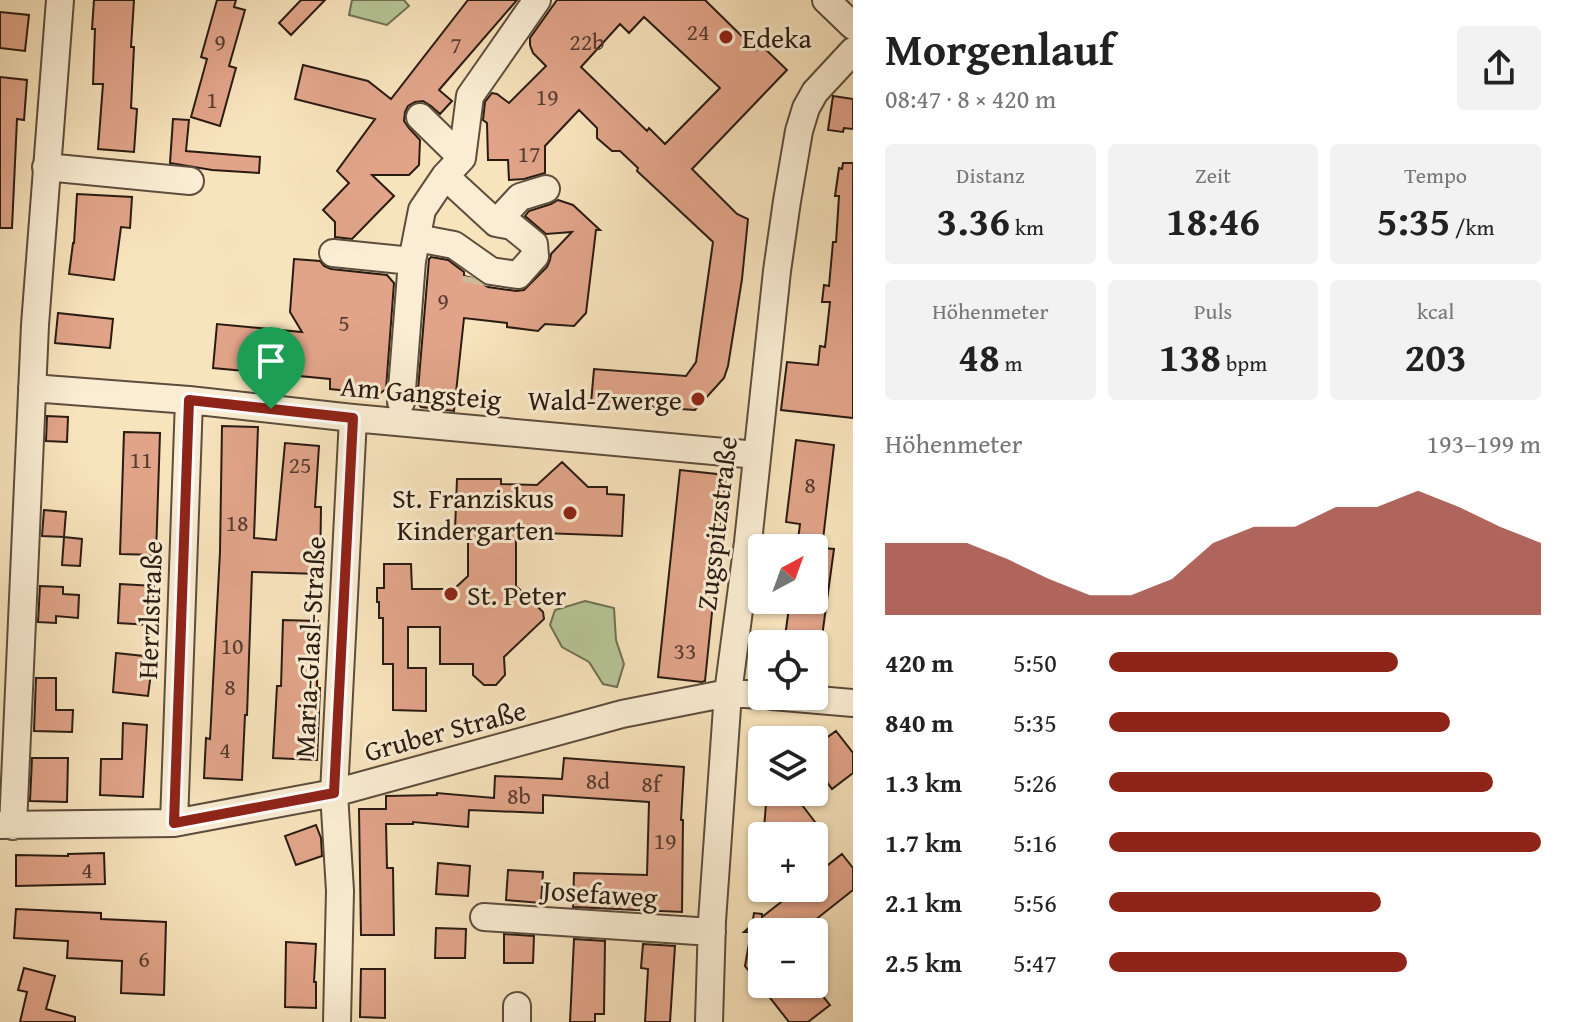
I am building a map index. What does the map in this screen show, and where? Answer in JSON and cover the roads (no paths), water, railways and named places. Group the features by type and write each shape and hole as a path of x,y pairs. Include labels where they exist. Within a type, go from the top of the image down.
{"street":[{"path":"6,826 46,167 60,0"},
{"path":"401,402 414,250 422,210 454,167 470,96 537,0"},
{"path":"826,0 853,26"},
{"name":"Zugspitzstraße","path":"709,1022 722,755 787,201 801,119 815,92 853,51"},
{"path":"333,253 454,245 477,270 518,275 535,256 534,244 512,226 496,223 420,117"},
{"path":"46,167 190,181"},
{"path":"496,223 520,197 546,189"},
{"name":"Am Gangsteig","path":"32,388 189,400 757,455"},
{"name":"Herzlstraße","path":"174,823 189,400"},
{"name":"Maria-Glasl-Straße","path":"337,1022 340,891 334,793 353,418"},
{"name":"Gruber Straße","path":"6,826 174,823 334,793 622,714 728,693 748,694"},
{"path":"828,701 853,703"},
{"name":"Josefaweg","path":"484,917 712,932"}],"tunnel":[{"path":"475,284 476,278"}],"place":[{"name":"Edeka","path":"726,37"},
{"name":"Wald-Zwerge","path":"698,399"},
{"name":"St. Franziskus Kindergarten","path":"570,513"},
{"name":"St. Peter","path":"451,594"}]}
